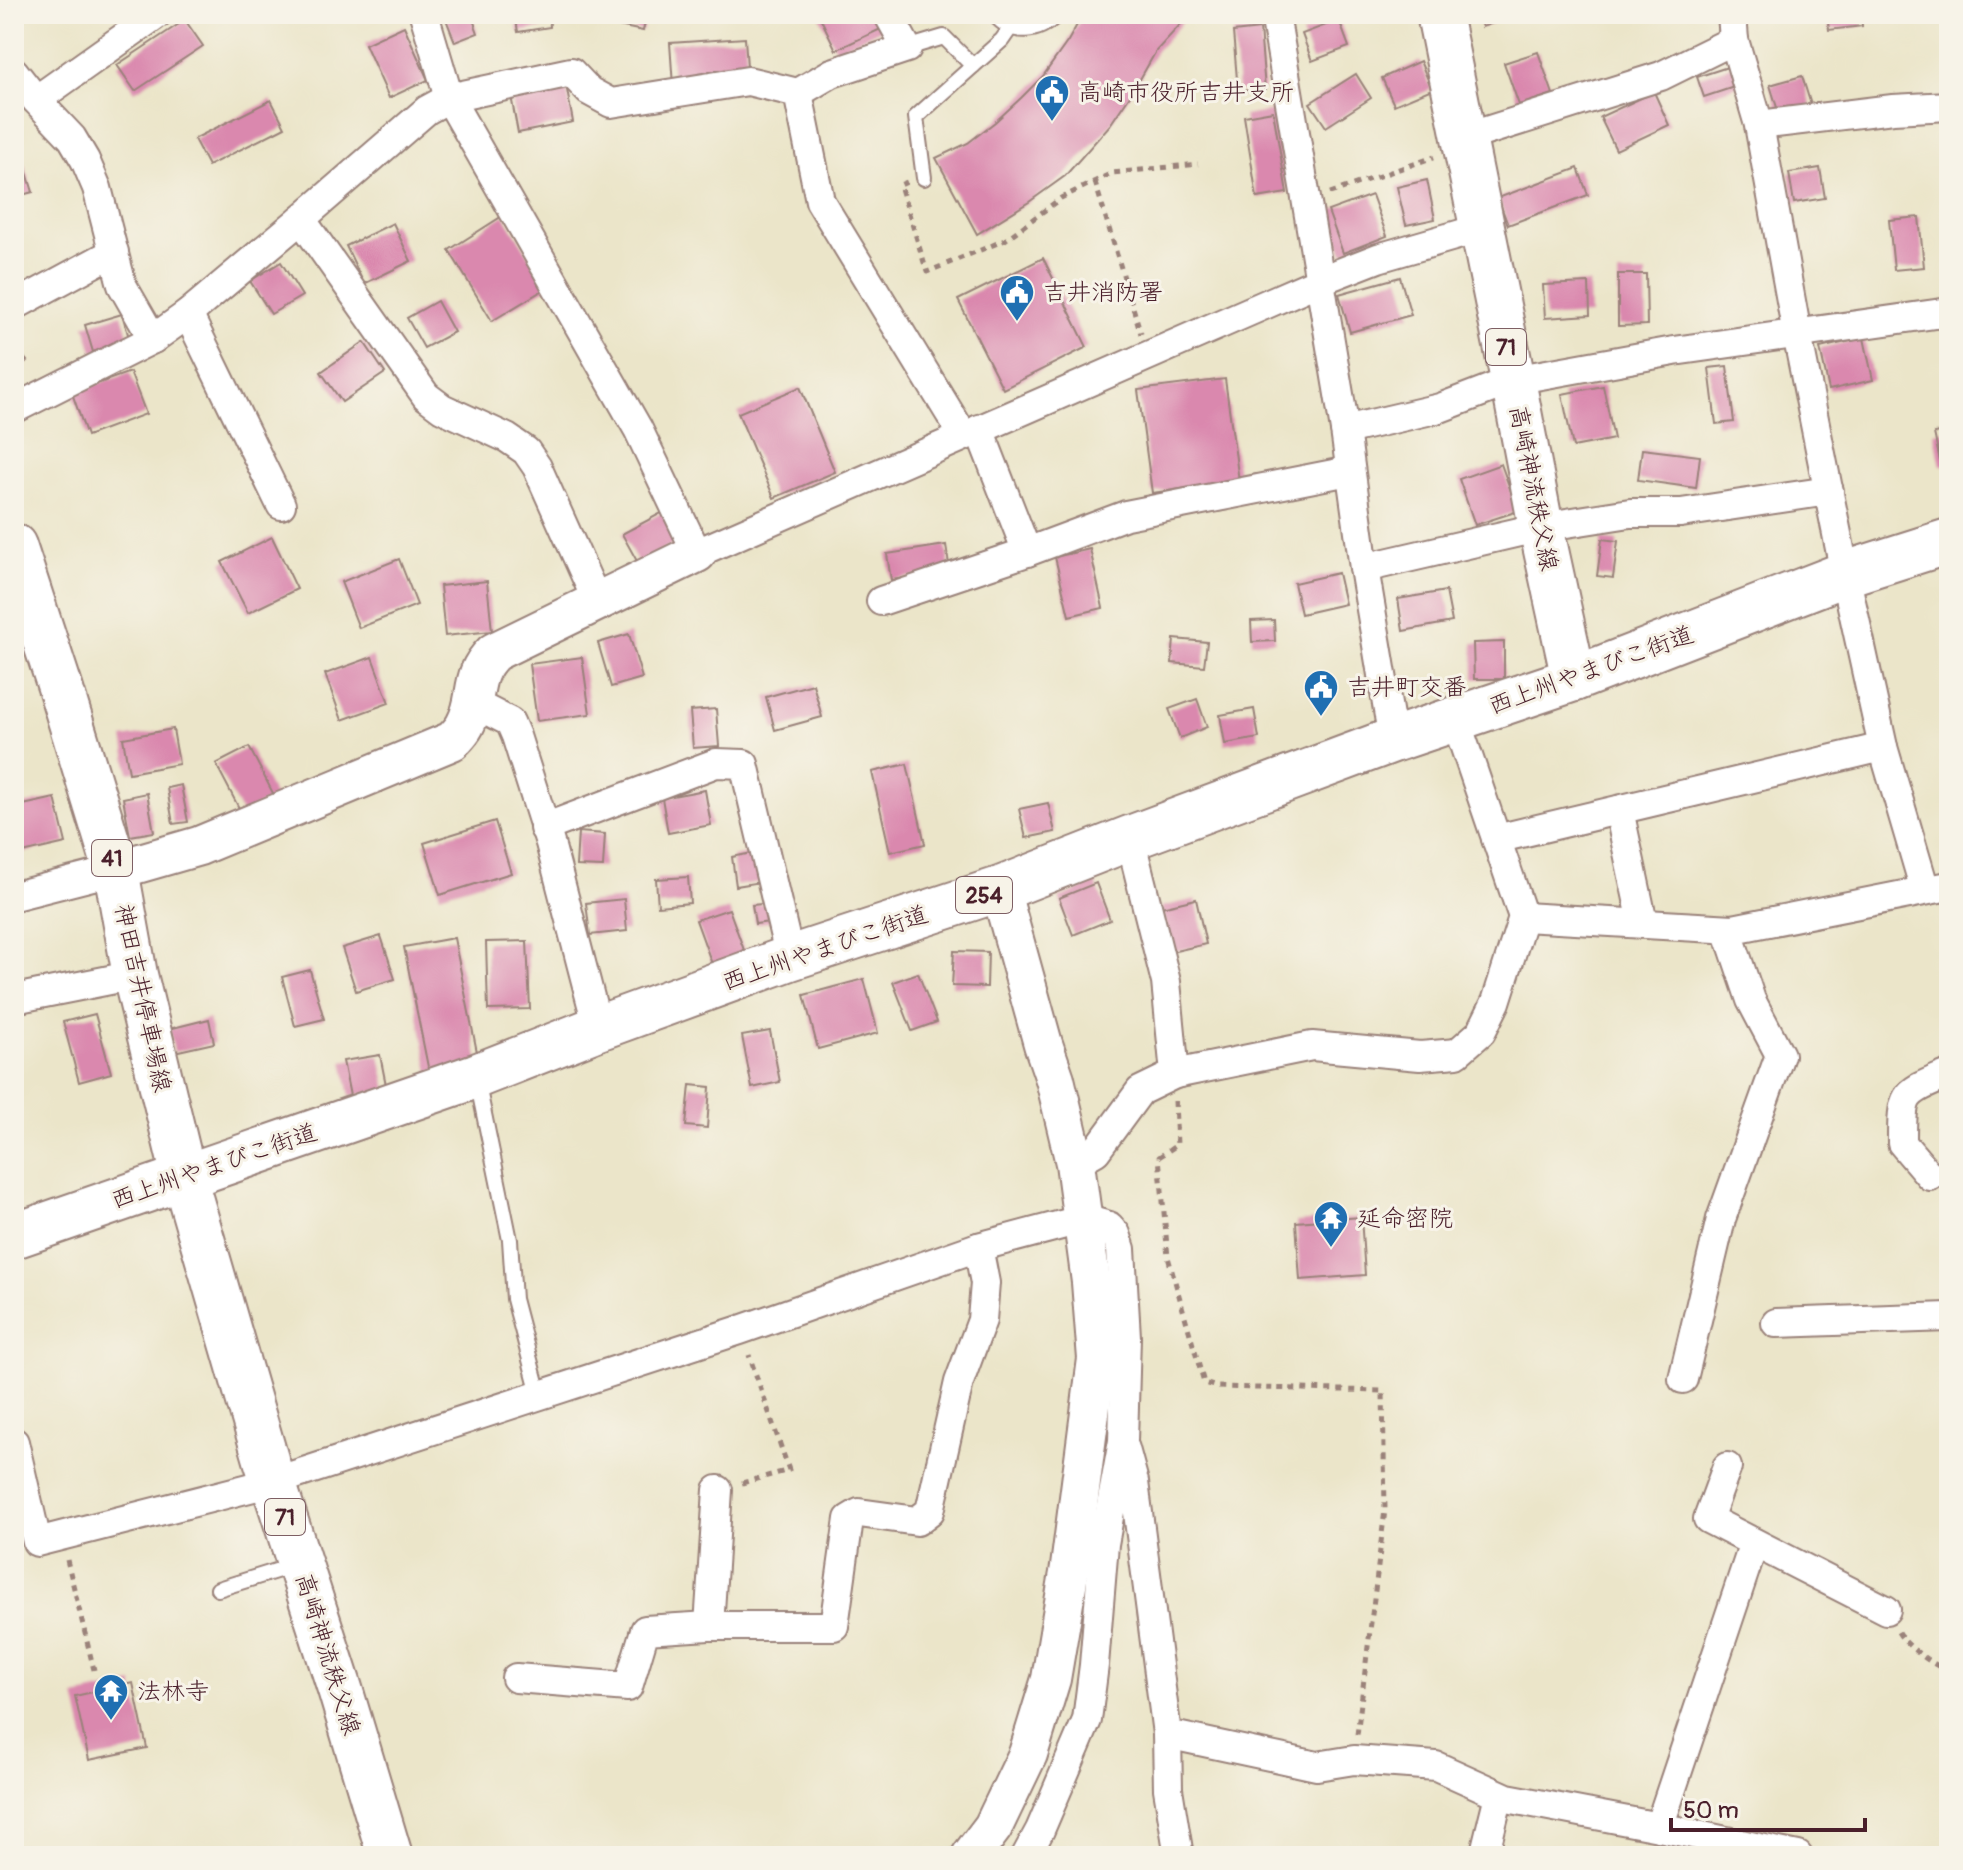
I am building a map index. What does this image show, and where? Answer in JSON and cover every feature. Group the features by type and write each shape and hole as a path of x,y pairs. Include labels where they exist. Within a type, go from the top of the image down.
{"main road":[{"name":"高崎神流秩父線","path":"1439,14 1574,679"},
{"name":"西上州やまびこ街道","path":"14,1236 476,1076 790,958 1000,889 1393,740 1574,679 1845,574 1949,541"},
{"name":"神田吉井停車場線","path":"14,546 116,870 135,975 184,1177"},
{"name":"高崎神流秩父線","path":"184,1177 273,1482 390,1856"}],"street":[{"path":"36,100 157,14"},
{"path":"424,14 449,98 638,429 697,553"},
{"path":"14,409 153,339 188,314 427,110 449,98 571,72 589,91 611,103 748,81 798,93 832,73 907,48 888,14"},
{"path":"1275,14 1393,740"},
{"path":"1464,142 1661,76 1733,27 1759,125 1797,334 1883,747 1937,888 1727,929 1523,917"},
{"path":"14,72 72,138 85,160 97,188 122,285 153,339"},
{"path":"798,93 820,201 971,432 1027,552"},
{"path":"1759,125 1893,109 1949,106"},
{"path":"301,219 426,396 442,408 507,438 526,451 537,467 597,601"},
{"path":"14,896 199,846 452,741 469,715 483,662 494,652 697,553 1319,281 1378,258 1482,228"},
{"path":"14,306 114,252"},
{"path":"1345,430 1440,408 1513,380 1674,351 1949,312"},
{"path":"188,314 281,505"},
{"path":"881,601 1126,515 1349,471"},
{"path":"1364,568 1541,527 1630,513 1681,513 1829,491"},
{"path":"471,702 510,722 550,843 598,1028"},
{"path":"1075,1163 1096,1151 1140,1091 1175,1074 1312,1046 1420,1056 1457,1053 1481,1032 1491,1012 1523,917 1455,718"},
{"path":"1496,839 1883,747"},
{"path":"544,828 716,763 744,764 790,958"},
{"path":"1619,810 1643,923"},
{"path":"1130,838 1166,982 1175,1074"},
{"path":"971,1856 993,1827 1028,1754 1051,1679 1076,1523 1097,1359 1084,1219 1075,1163 1063,1106 1000,889"},
{"path":"1683,1379 1721,1219 1780,1055 1751,1000 1727,929"},
{"path":"14,999 135,975"},
{"path":"1930,1176 1902,1143 1902,1108 1911,1090 1949,1074"},
{"path":"14,1442 18,1479 37,1542 273,1482 740,1330 978,1247 1084,1219 1109,1226 1116,1234 1121,1249 1126,1337 1123,1441 1104,1544 1087,1720 1026,1856"},
{"path":"516,1678 628,1687 645,1630 709,1626 834,1626 849,1519 859,1513 917,1521 930,1511 959,1382 982,1320 985,1283 978,1247"},
{"path":"1776,1323 1949,1317"},
{"path":"1123,1441 1134,1482 1167,1734 1168,1789 1179,1856"},
{"path":"1727,1467 1708,1519 1886,1610"},
{"path":"709,1626 718,1490"},
{"path":"1659,1827 1754,1543"},
{"path":"1167,1734 1317,1766 1354,1760 1436,1766 1507,1798 1798,1856"},
{"path":"1484,1856 1499,1795"}],"lane":[{"path":"994,14 1011,27 1023,30 1036,29 1058,14"},
{"path":"917,180 916,117 1002,40 1011,27"},
{"path":"907,48 944,37 973,66"},
{"path":"476,1076 510,1240 514,1299 539,1394"},
{"path":"218,1589 300,1564"}],"path":[{"path":"1306,201 1464,142"},
{"path":"917,180 900,185 927,272 1005,240 1061,198 1112,173 1198,164"},
{"path":"1095,182 1143,341"},
{"path":"1175,1074 1177,1145 1159,1157 1168,1257 1204,1383 1217,1387 1383,1391 1385,1510 1354,1760"},
{"path":"718,1490 789,1470 740,1330"},
{"path":"61,1536 94,1670"},
{"path":"1886,1610 1902,1639 1938,1667 1949,1671"}],"building":[{"path":"444,14 471,14 478,33 455,42"},
{"path":"515,14 549,14 550,27 518,32"},
{"path":"617,14 647,14 643,31 614,25"},
{"path":"876,14 883,28 836,50 819,15"},
{"name":"高崎市役所吉井支所","path":"1083,14 1190,14 1156,51 1110,125 1065,176 977,234 936,158 968,143 1021,98 1043,76"},
{"path":"1477,14 1519,14 1482,27"},
{"path":"1827,14 1861,14 1862,26 1829,30"},
{"path":"185,20 203,46 135,91 117,65"},
{"path":"1339,20 1349,47 1312,61 1302,34"},
{"path":"404,26 428,80 389,98 365,44"},
{"path":"1260,29 1265,89 1238,91 1233,32"},
{"path":"745,38 748,81 673,86 670,43"},
{"path":"1538,52 1553,94 1519,105 1504,63"},
{"path":"1420,61 1432,89 1394,105 1382,78"},
{"path":"1743,62 1749,82 1704,97 1697,77"},
{"path":"564,74 573,122 518,133 509,85"},
{"path":"1356,74 1371,98 1326,127 1310,103"},
{"path":"1802,76 1811,105 1779,114 1770,85"},
{"path":"1654,92 1669,125 1616,150 1600,117"},
{"path":"271,100 285,127 208,166 194,139"},
{"path":"1273,111 1287,193 1257,198 1244,116"},
{"path":"24,163 33,192 14,197 14,166"},
{"path":"1578,168 1588,195 1508,225 1498,198"},
{"path":"1820,168 1825,198 1794,203 1789,173"},
{"path":"1427,180 1435,219 1406,225 1397,187"},
{"path":"1372,195 1387,236 1343,253 1328,211"},
{"path":"504,215 548,287 492,321 449,250"},
{"path":"1919,217 1924,267 1894,270 1889,220"},
{"path":"393,223 411,261 364,284 346,246"},
{"path":"1043,258 1087,347 1003,389 958,300"},
{"path":"281,262 302,296 271,314 250,281"},
{"path":"1618,274 1646,274 1647,325 1618,326"},
{"path":"1400,277 1411,315 1350,332 1339,294"},
{"path":"1589,283 1590,315 1545,318 1543,285"},
{"path":"437,301 454,332 424,348 407,318"},
{"path":"122,314 130,341 93,352 85,325"},
{"path":"1864,338 1873,380 1829,390 1820,348"},
{"path":"364,342 385,373 342,402 321,372"},
{"path":"16,348 27,361 14,372 14,350"},
{"path":"1727,366 1734,422 1716,424 1709,368"},
{"path":"130,372 146,414 87,436 72,393"},
{"path":"1225,379 1239,481 1152,493 1138,390"},
{"path":"1603,386 1614,439 1573,447 1562,394"},
{"path":"800,387 835,472 774,498 738,413"},
{"path":"1949,430 1949,464 1941,466 1934,433"},
{"path":"1642,449 1700,456 1696,488 1638,480"},
{"path":"1501,464 1518,511 1475,525 1459,479"},
{"path":"665,511 681,540 638,563 622,534"},
{"path":"272,537 297,589 248,613 222,562"},
{"path":"1602,539 1618,541 1613,578 1597,576"},
{"path":"946,545 950,571 891,580 887,554"},
{"path":"1090,549 1103,608 1069,616 1055,557"},
{"path":"399,559 417,605 359,628 341,582"},
{"path":"1338,573 1345,604 1301,614 1294,583"},
{"path":"487,581 492,631 445,636 440,586"},
{"path":"1446,591 1452,622 1403,631 1398,599"},
{"path":"1274,620 1275,641 1252,642 1251,621"},
{"path":"629,634 642,678 611,687 598,643"},
{"path":"1174,639 1207,642 1204,666 1172,663"},
{"path":"1504,642 1504,679 1474,679 1473,643"},
{"path":"372,657 389,703 342,720 325,674"},
{"path":"582,657 590,714 537,721 529,664"},
{"path":"813,684 822,717 775,730 766,697"},
{"path":"1197,699 1207,727 1180,738 1169,709"},
{"path":"716,709 719,746 693,748 690,711"},
{"path":"1254,709 1259,738 1225,744 1220,715"},
{"path":"173,729 179,764 129,773 123,738"},
{"path":"249,747 275,797 242,814 216,764"},
{"path":"907,764 925,844 890,852 872,772"},
{"path":"181,785 188,822 173,824 167,788"},
{"path":"705,790 711,825 668,833 662,798"},
{"path":"147,793 154,832 130,836 123,798"},
{"path":"55,798 66,843 14,855 14,807"},
{"path":"1048,803 1055,832 1026,838 1019,809"},
{"path":"495,821 511,873 440,895 424,843"},
{"path":"578,832 605,834 603,867 576,866"},
{"path":"762,851 767,881 736,886 732,857"},
{"path":"688,877 690,903 658,906 656,879"},
{"path":"1096,883 1110,920 1073,935 1059,898"},
{"path":"624,899 627,931 590,935 586,903"},
{"path":"1196,899 1206,944 1171,952 1161,907"},
{"path":"774,903 776,921 755,924 752,905"},
{"path":"729,909 745,953 712,964 696,920"},
{"path":"381,936 395,979 356,991 342,948"},
{"path":"454,938 479,1062 429,1072 404,947"},
{"path":"527,941 530,1009 488,1010 486,942"},
{"path":"954,951 988,952 987,987 952,986"},
{"path":"310,970 324,1019 295,1026 282,977"},
{"path":"918,973 937,1022 912,1031 893,982"},
{"path":"864,979 878,1033 818,1049 804,995"},
{"path":"95,1014 111,1073 79,1082 63,1022"},
{"path":"209,1019 214,1043 174,1052 169,1029"},
{"path":"770,1031 780,1082 752,1088 742,1036"},
{"path":"380,1055 387,1090 350,1096 343,1061"},
{"path":"690,1085 710,1087 707,1128 686,1126"},
{"name":"延命密院","path":"1361,1217 1365,1275 1300,1280 1296,1222"},
{"name":"法林寺","path":"133,1683 147,1748 89,1760 75,1696"}],"place":[{"name":"高崎市役所吉井支所","path":"1052,123"},
{"name":"吉井消防署","path":"1017,323"},
{"name":"吉井町交番","path":"1321,718"},
{"name":"延命密院","path":"1331,1249"},
{"name":"法林寺","path":"111,1722"}]}
